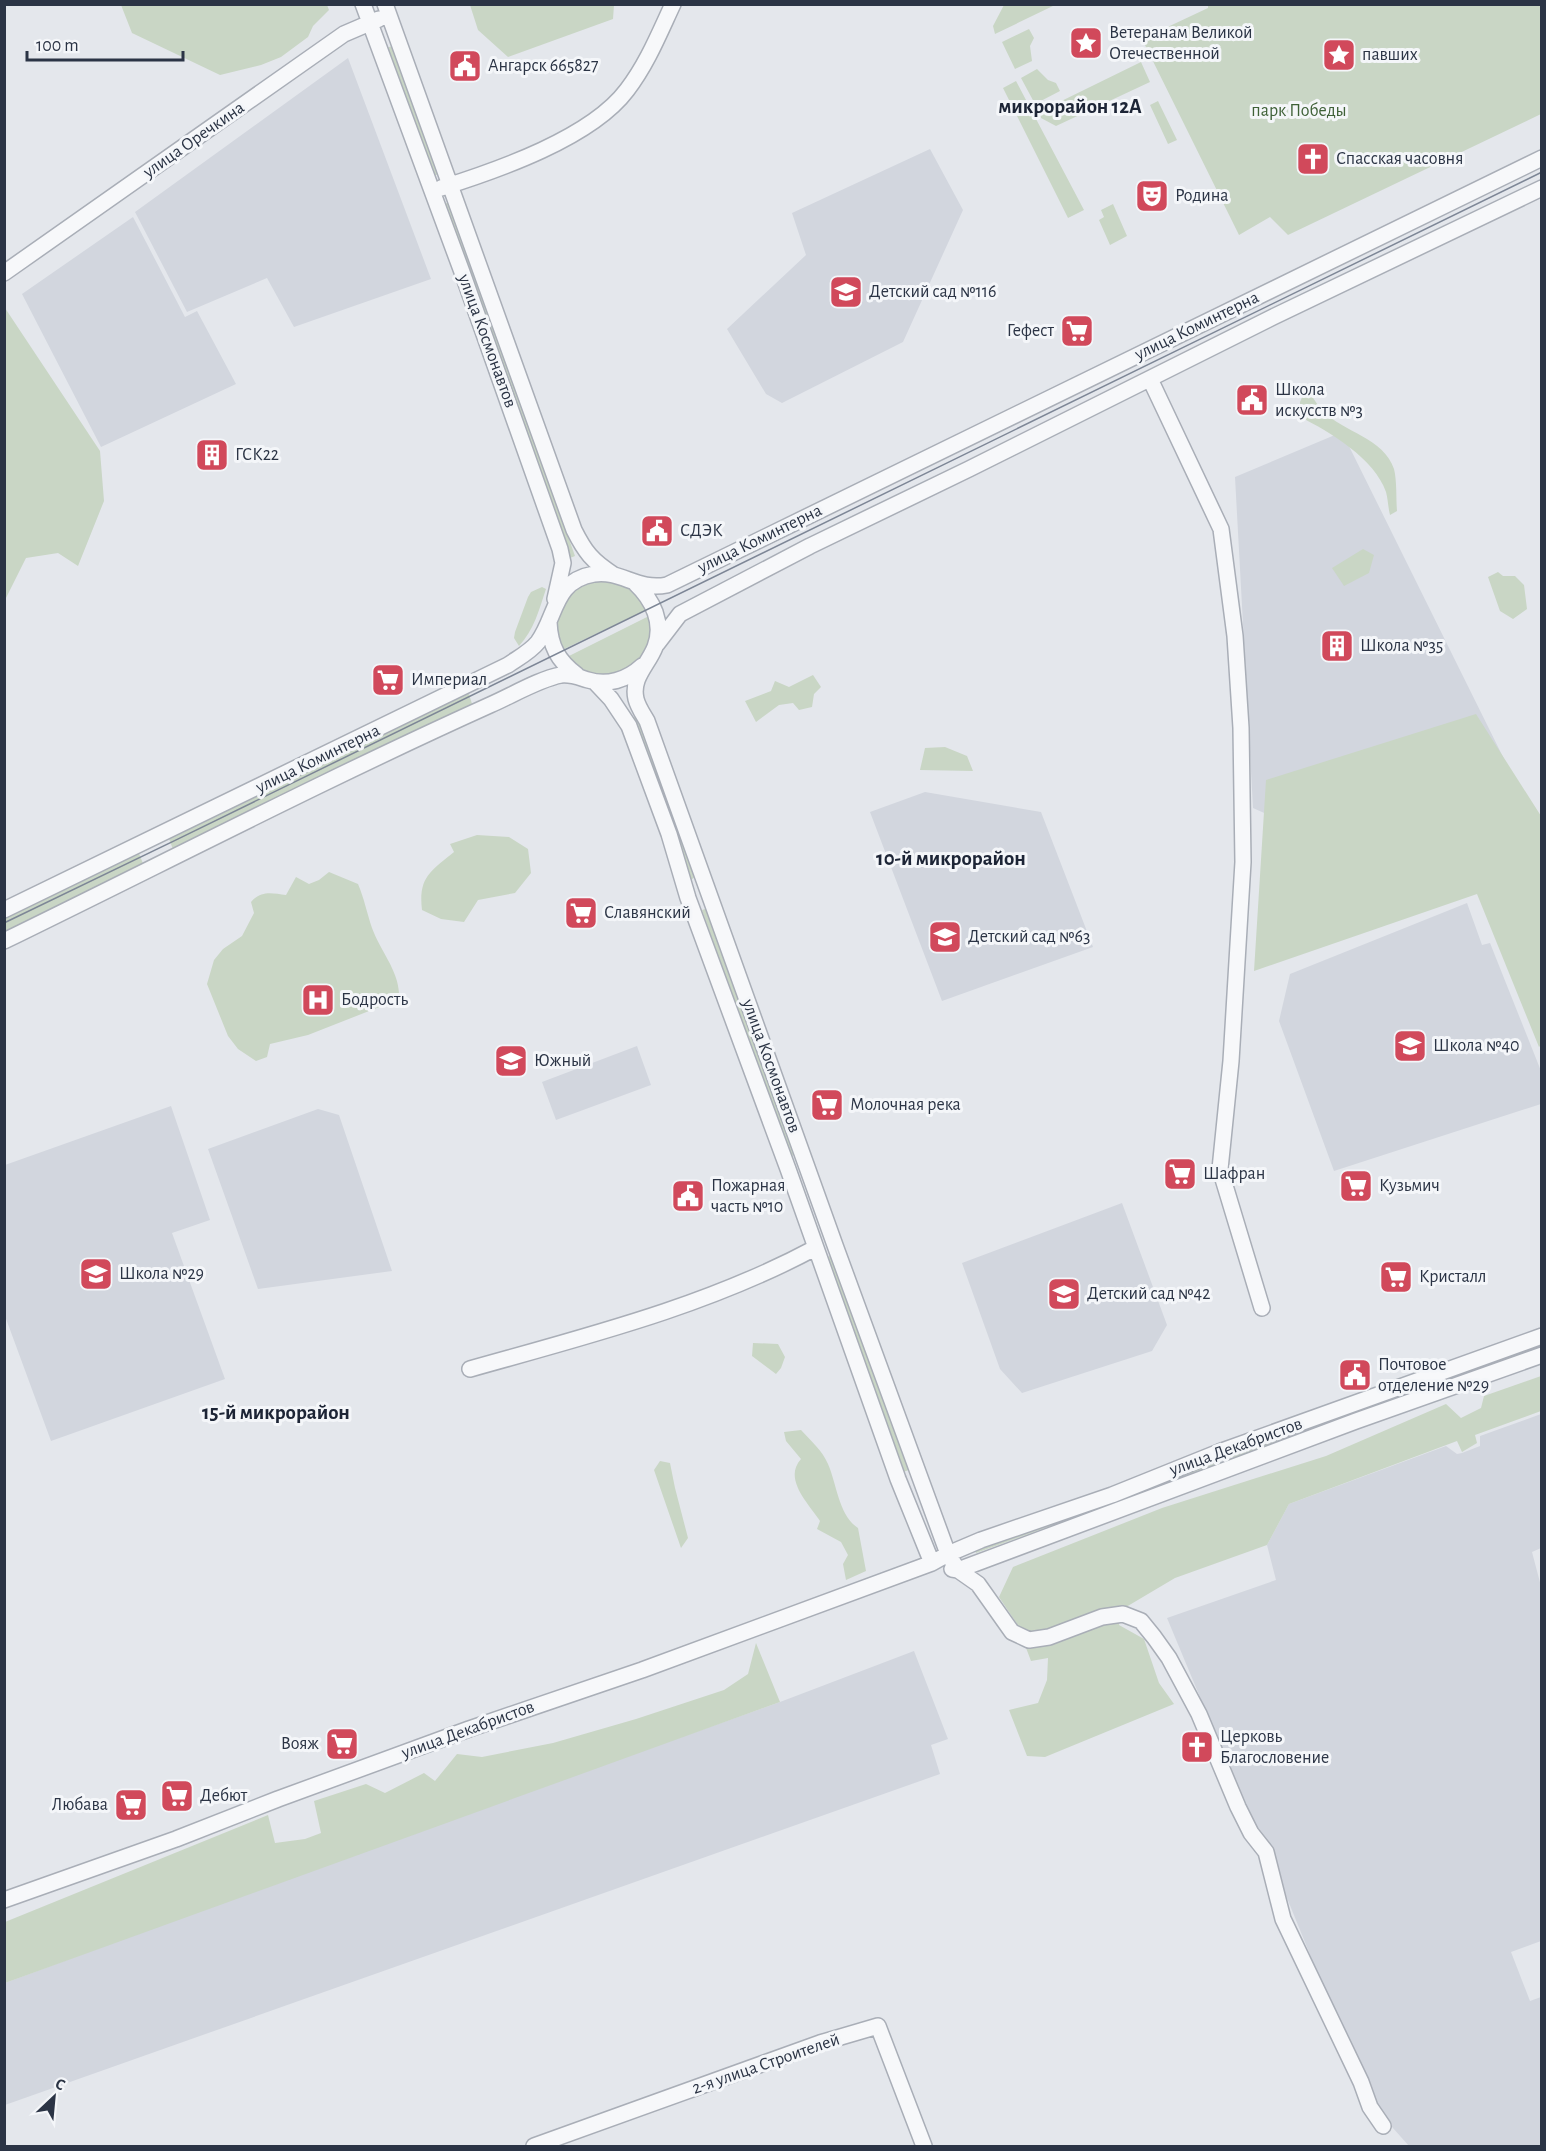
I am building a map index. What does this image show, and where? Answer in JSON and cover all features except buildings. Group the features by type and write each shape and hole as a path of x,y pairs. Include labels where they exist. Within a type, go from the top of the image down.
{"street":[{"name":"улица Космонавтов","path":"363,4 433,190 560,549 563,563 549,628 553,647 563,664 577,675"},
{"path":"433,190 546,149 606,111 626,92 640,70 673,4"},
{"name":"улица Космонавтов","path":"387,10 574,530 585,552 593,561 614,574"},
{"name":"улица Оречкина","path":"4,273 344,34 370,23 387,10"},
{"name":"улица Коминтерна","path":"4,910 508,665 532,649 538,642 549,622 552,609 563,591 581,578 614,574 635,584 659,586 678,580 1542,158"},
{"name":"улица Коминтерна","path":"4,941 456,721 548,679 559,675 577,675 595,682 625,678 634,673 649,657 670,624 692,607 826,538 1274,317 1542,188"},
{"path":"1150,379 1221,529 1234,625 1240,728 1243,862 1231,1060 1220,1168 1262,1308"},
{"name":"улица Космонавтов","path":"635,584 651,601 658,623 655,647 638,676 636,700 647,721 917,1472 948,1554 958,1570"},
{"name":"улица Космонавтов","path":"595,682 611,699 629,726 669,834 688,897 898,1479 932,1563"},
{"path":"688,897 708,891"},
{"path":"470,1369 593,1335 705,1299 815,1248"},
{"name":"улица Декабристов","path":"4,1900 176,1839 458,1733 642,1670 932,1563 981,1540 1112,1495 1219,1452 1542,1336"},
{"name":"улица Декабристов","path":"958,1570 1226,1472 1356,1421 1542,1355"},
{"path":"1219,1452 1226,1472"},
{"path":"898,1479 917,1472"},
{"path":"932,1563 958,1570 978,1584 1012,1632 1029,1640 1049,1637 1102,1617 1123,1614 1141,1622 1154,1637 1169,1658 1199,1714 1251,1833 1266,1852 1283,1919 1361,2082 1370,2107 1383,2126"},
{"name":"2-я улица Строителей","path":"534,2146 820,2043 878,2026 924,2146"}],"shaded area":[{"path":"348,58 431,279 294,327 267,278 187,312 135,212"},
{"name":"Детский сад №116","path":"930,149 963,210 903,342 782,403 766,394 727,329 806,255 792,213"},
{"path":"133,217 185,317 197,311 236,384 101,447 22,294"},
{"path":"1342,432 1507,765 1296,827 1253,808 1235,477"},
{"path":"925,792 1041,812 1093,947 942,1001 870,812"},
{"name":"Школа №40","path":"1467,903 1482,945 1490,943 1541,1071 1541,1104 1334,1171 1279,1021 1290,974"},
{"path":"637,1046 651,1085 556,1120 542,1082"},
{"name":"Школа №29","path":"171,1106 210,1220 172,1233 225,1379 51,1441 5,1316 5,1165"},
{"path":"318,1109 339,1115 392,1271 258,1289 208,1149"},
{"name":"Детский сад №42","path":"1122,1203 1167,1325 1152,1351 1022,1393 1000,1369 962,1263"},
{"path":"1541,1414 1541,1548 1532,1552 1542,1590 1541,1941 1511,1952 1530,2001 1541,1997 1541,2146 1409,2146 1376,2109 1353,2060 1278,1876 1258,1836 1167,1618 1276,1580 1267,1545 1289,1504 1446,1446 1457,1454 1462,1453 1480,1446 1480,1436"},
{"path":"914,1651 948,1739 931,1745 940,1774 5,2105 5,1983 333,1861 780,1702"}],"green space":[{"path":"470,4 614,5 613,19 508,57 478,30"},
{"path":"1004,4 1055,5 995,34 993,26"},
{"path":"121,5 327,5 329,10 313,26 308,37 281,57 261,65 220,75 132,33"},
{"name":"парк Победы","path":"1208,5 1541,5 1541,114 1288,235 1270,217 1239,235 1142,39 1208,8"},
{"path":"1029,29 1034,38 1030,46 1032,61 1015,69 1002,42"},
{"path":"392,46 438,174 434,176 387,48"},
{"path":"1141,62 1150,82 1056,126 1041,118 1039,112"},
{"path":"1037,69 1048,80 1056,83 1060,91 1035,104 1021,78"},
{"path":"1016,81 1084,210 1068,218 1003,88"},
{"path":"1158,101 1177,140 1168,144 1150,105"},
{"path":"450,202 575,556 570,558 444,204"},
{"path":"1113,204 1127,236 1110,245 1099,220 1104,217 1101,210"},
{"path":"5,308 100,451 104,501 78,566 58,553 26,558 5,600"},
{"path":"1306,388 1331,418 1372,443 1389,458 1395,474 1397,511 1390,515 1386,492 1372,468 1362,457 1337,438 1300,417 1300,402"},
{"path":"1363,549 1374,555 1369,573 1344,586 1332,568"},
{"path":"1498,572 1503,576 1515,576 1524,585 1527,609 1513,619 1500,611 1488,577"},
{"path":"611,580 633,589 648,609 562,650 557,623 565,601 573,592 584,586"},
{"path":"542,587 546,589 536,619 519,646 514,638 515,632 528,597 531,592"},
{"path":"651,615 649,643 640,659 625,670 608,675 590,673 567,657"},
{"path":"813,675 821,687 814,694 812,707 799,710 793,703 779,705 756,722 745,701 771,691 775,681 789,687"},
{"path":"468,691 473,707 174,852 168,836"},
{"path":"1476,714 1541,816 1541,1045 1539,1047 1477,894 1254,971 1266,780"},
{"path":"638,716 696,876 691,880 632,718"},
{"path":"945,747 967,756 973,771 920,770 925,748"},
{"path":"477,835 509,837 528,849 531,873 515,893 478,900 464,922 441,919 422,910 424,882 433,870 454,852 450,844"},
{"path":"138,851 144,866 5,934 5,916"},
{"path":"329,872 358,884 375,936 392,968 399,993 392,1002 308,1035 270,1044 267,1057 256,1061 238,1049 228,1036 207,984 214,960 223,949 242,936 254,913 251,902 255,898 267,893 286,895 296,877 309,884"},
{"path":"708,908 794,1155 788,1157 702,910"},
{"path":"830,1256 909,1470 900,1473 824,1259"},
{"path":"753,1343 778,1344 785,1357 776,1374 752,1356"},
{"path":"1541,1343 1541,1348 1234,1460 1232,1455"},
{"path":"1541,1376 1541,1411 1475,1435 1477,1443 1462,1452 1457,1441 1289,1504 1267,1545 1175,1578 1121,1610 1119,1625 1144,1639 1159,1683 1174,1704 1045,1757 1027,1756 1009,1710 1038,1703 1047,1680 1048,1658 1031,1661 1017,1624 999,1597 1013,1567 1162,1508 1326,1456 1446,1404 1461,1418 1481,1408 1484,1396"},
{"path":"801,1430 826,1459 843,1508 858,1528 866,1571 846,1580 843,1564 848,1555 841,1542 817,1529 820,1521 796,1483 796,1467 801,1459 786,1441 784,1432"},
{"path":"660,1461 670,1463 688,1538 681,1548 654,1470"},
{"path":"1213,1461 1216,1466 976,1553 974,1548"},
{"path":"756,1643 780,1702 5,1983 5,1922 268,1815 275,1843 305,1839 321,1833 314,1801 366,1784 385,1793 424,1773 435,1781 457,1754 482,1757 553,1743 724,1690 748,1674"}],"tram line":[{"path":"4,923 1542,172"}],"place":[{"name":"Ветеранам Великой Отечественной","path":"1086,43"},
{"name":"павших","path":"1339,55"},
{"name":"Ангарск 665827","path":"465,66"},
{"name":"Спасская часовня","path":"1313,159"},
{"name":"Родина","path":"1152,196"},
{"name":"Детский сад №116","path":"846,292"},
{"name":"Гефест","path":"1077,331"},
{"name":"Школа искусств №3","path":"1252,400"},
{"name":"ГСК22","path":"212,455"},
{"name":"СДЭК","path":"657,531"},
{"name":"Школа №35","path":"1337,646"},
{"name":"Империал","path":"388,680"},
{"name":"Славянский","path":"581,913"},
{"name":"Детский сад №63","path":"945,937"},
{"name":"Бодрость","path":"318,1000"},
{"name":"Школа №40","path":"1410,1046"},
{"name":"Южный","path":"511,1061"},
{"name":"Молочная река","path":"827,1105"},
{"name":"Шафран","path":"1180,1174"},
{"name":"Кузьмич","path":"1356,1186"},
{"name":"Пожарная часть №10","path":"688,1196"},
{"name":"Школа №29","path":"96,1274"},
{"name":"Кристалл","path":"1396,1277"},
{"name":"Детский сад №42","path":"1064,1294"},
{"name":"Почтовое отделение №29","path":"1355,1375"},
{"name":"Вояж","path":"342,1744"},
{"name":"Церковь Благословение","path":"1197,1747"},
{"name":"Дебют","path":"177,1796"},
{"name":"Любава","path":"131,1805"}],"district":[{"name":"микрорайон 12А","path":"1070,106"},
{"name":"10-й микрорайон","path":"951,858"},
{"name":"15-й микрорайон","path":"276,1412"}]}
